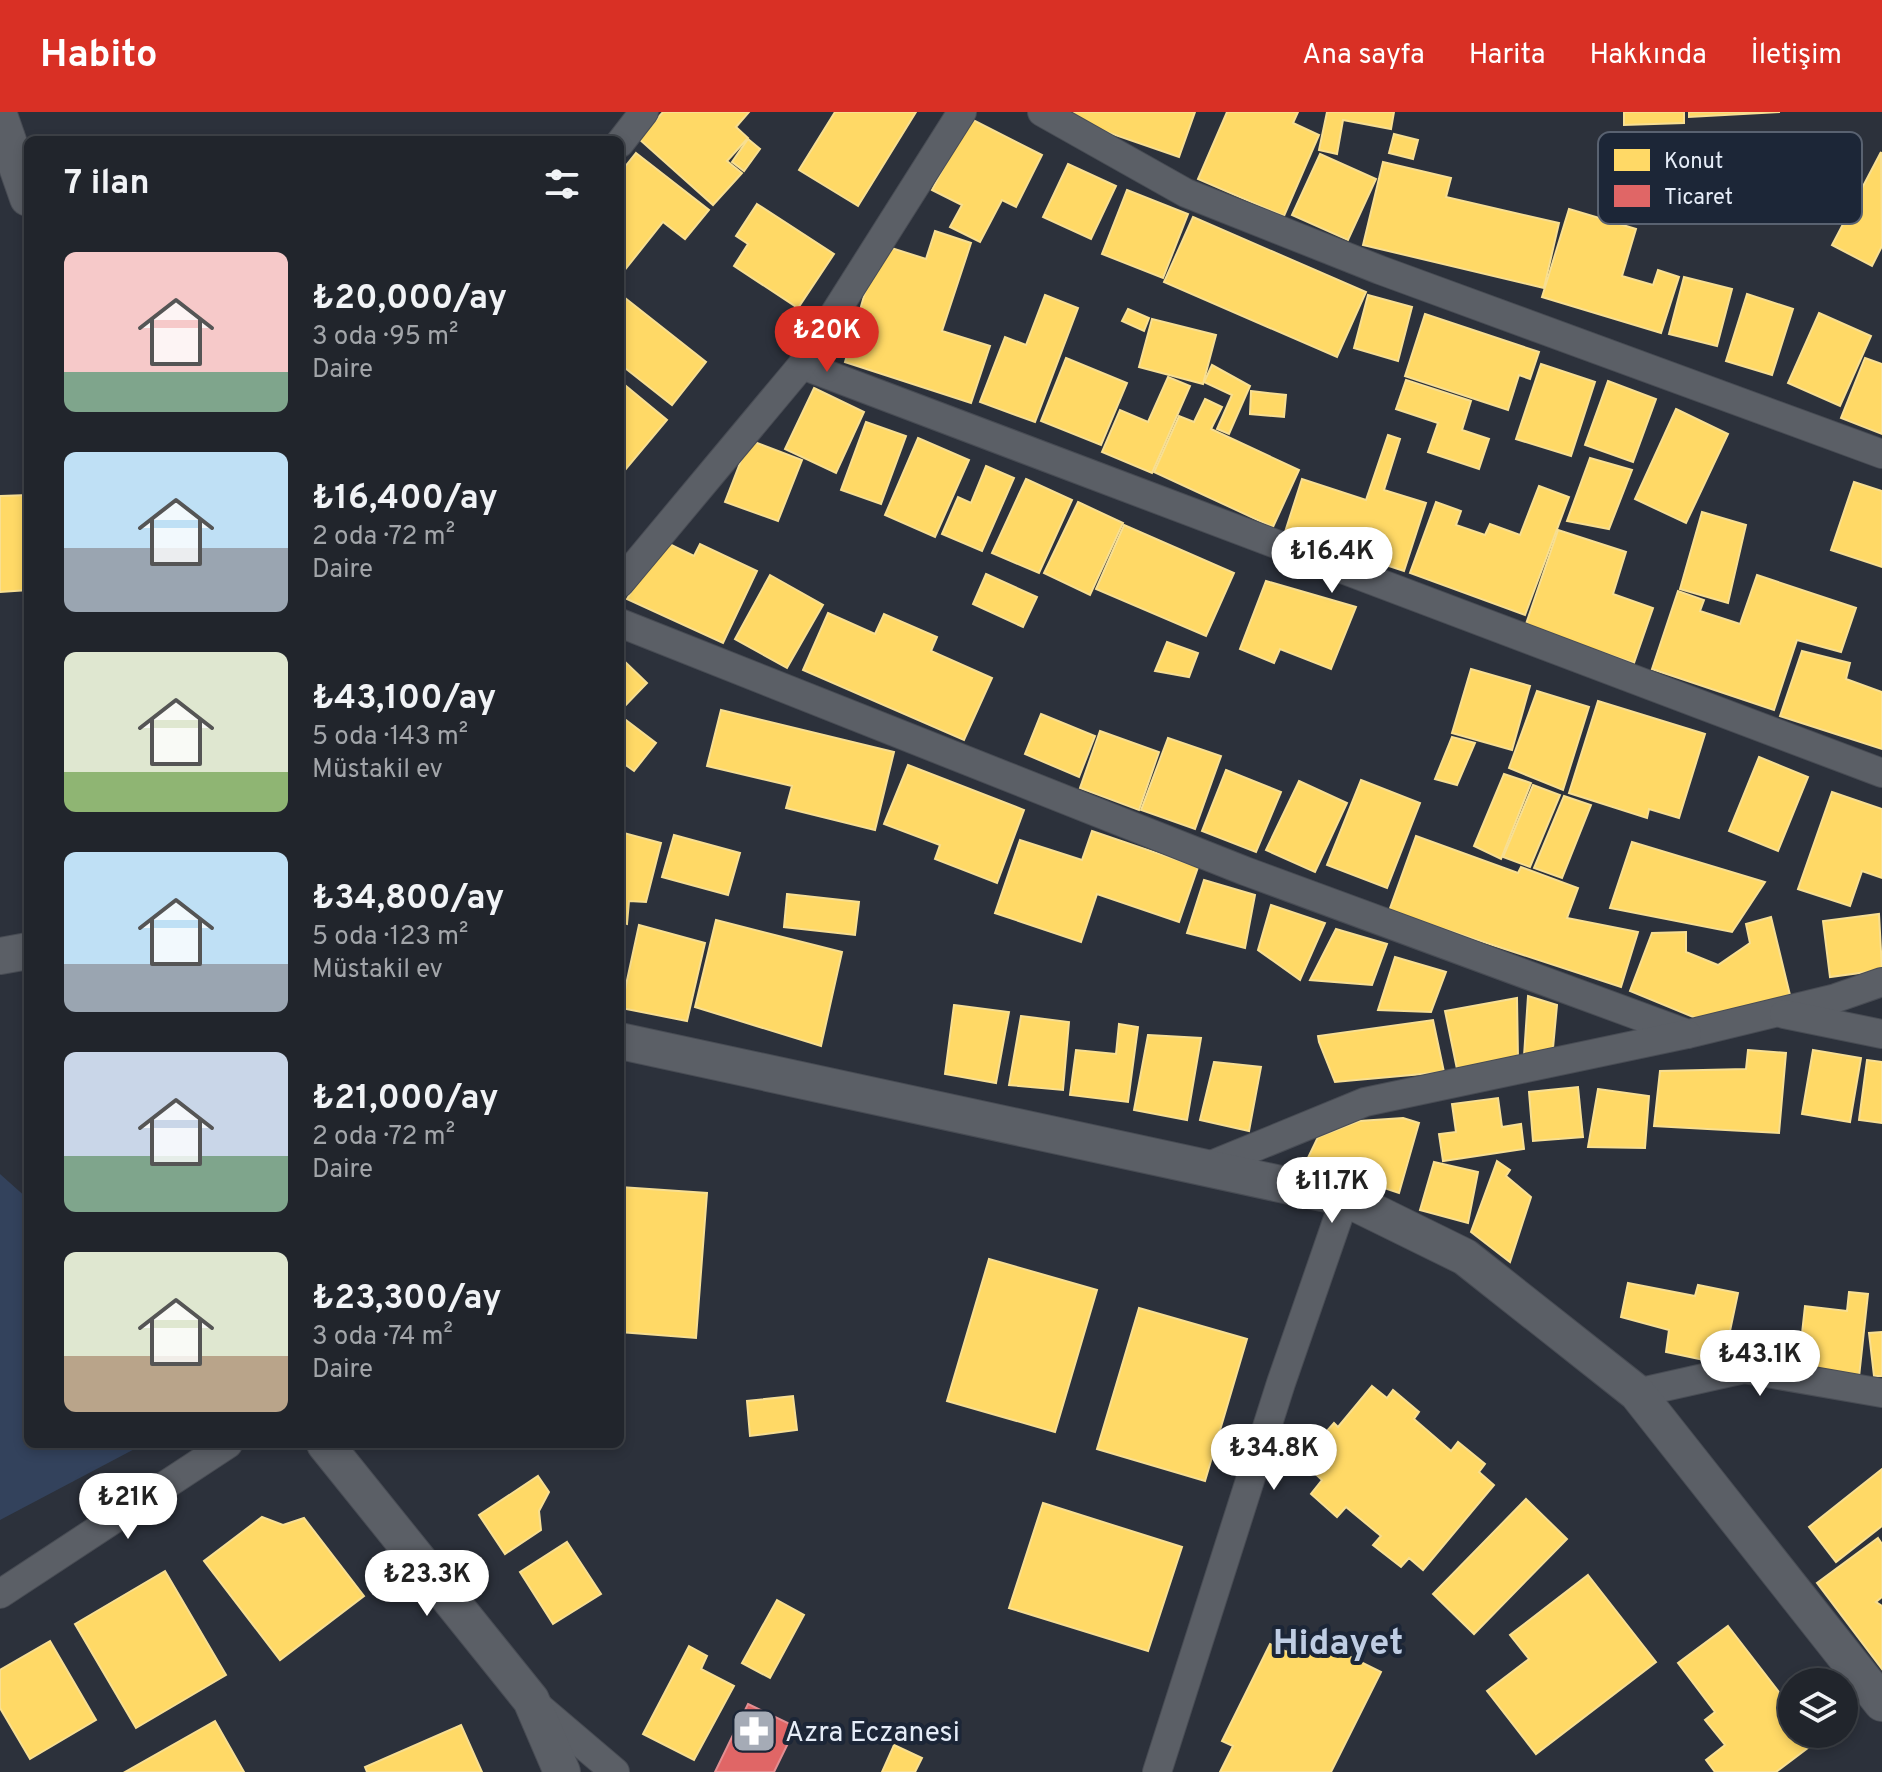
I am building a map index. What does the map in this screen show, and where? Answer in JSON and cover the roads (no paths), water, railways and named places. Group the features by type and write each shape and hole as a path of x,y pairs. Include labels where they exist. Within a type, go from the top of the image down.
{"street":[{"path":"624,138 644,112"},
{"path":"624,578 802,365 962,112"},
{"path":"1042,112 1186,193 1380,270 1882,454"},
{"path":"0,118 6,166 24,192"},
{"path":"802,365 1882,773"},
{"path":"624,625 1230,865 1688,1034"},
{"path":"0,956 24,952"},
{"path":"1204,1168 1365,1102 1688,1034 1882,982"},
{"path":"1775,1013 1882,1034"},
{"path":"624,1042 1345,1198 1465,1257 1637,1393 1882,1703"},
{"path":"1157,1772 1281,1383 1345,1198"},
{"path":"1637,1393 1744,1369 1882,1393"},
{"path":"0,1594 222,1448"},
{"path":"328,1448 531,1700 615,1772"},
{"path":"531,1700 562,1772"}],"place":[{"name":"Azra Eczanesi","path":"754,1731"}],"district":[{"name":"Hidayet","path":"1338,1641"}]}
